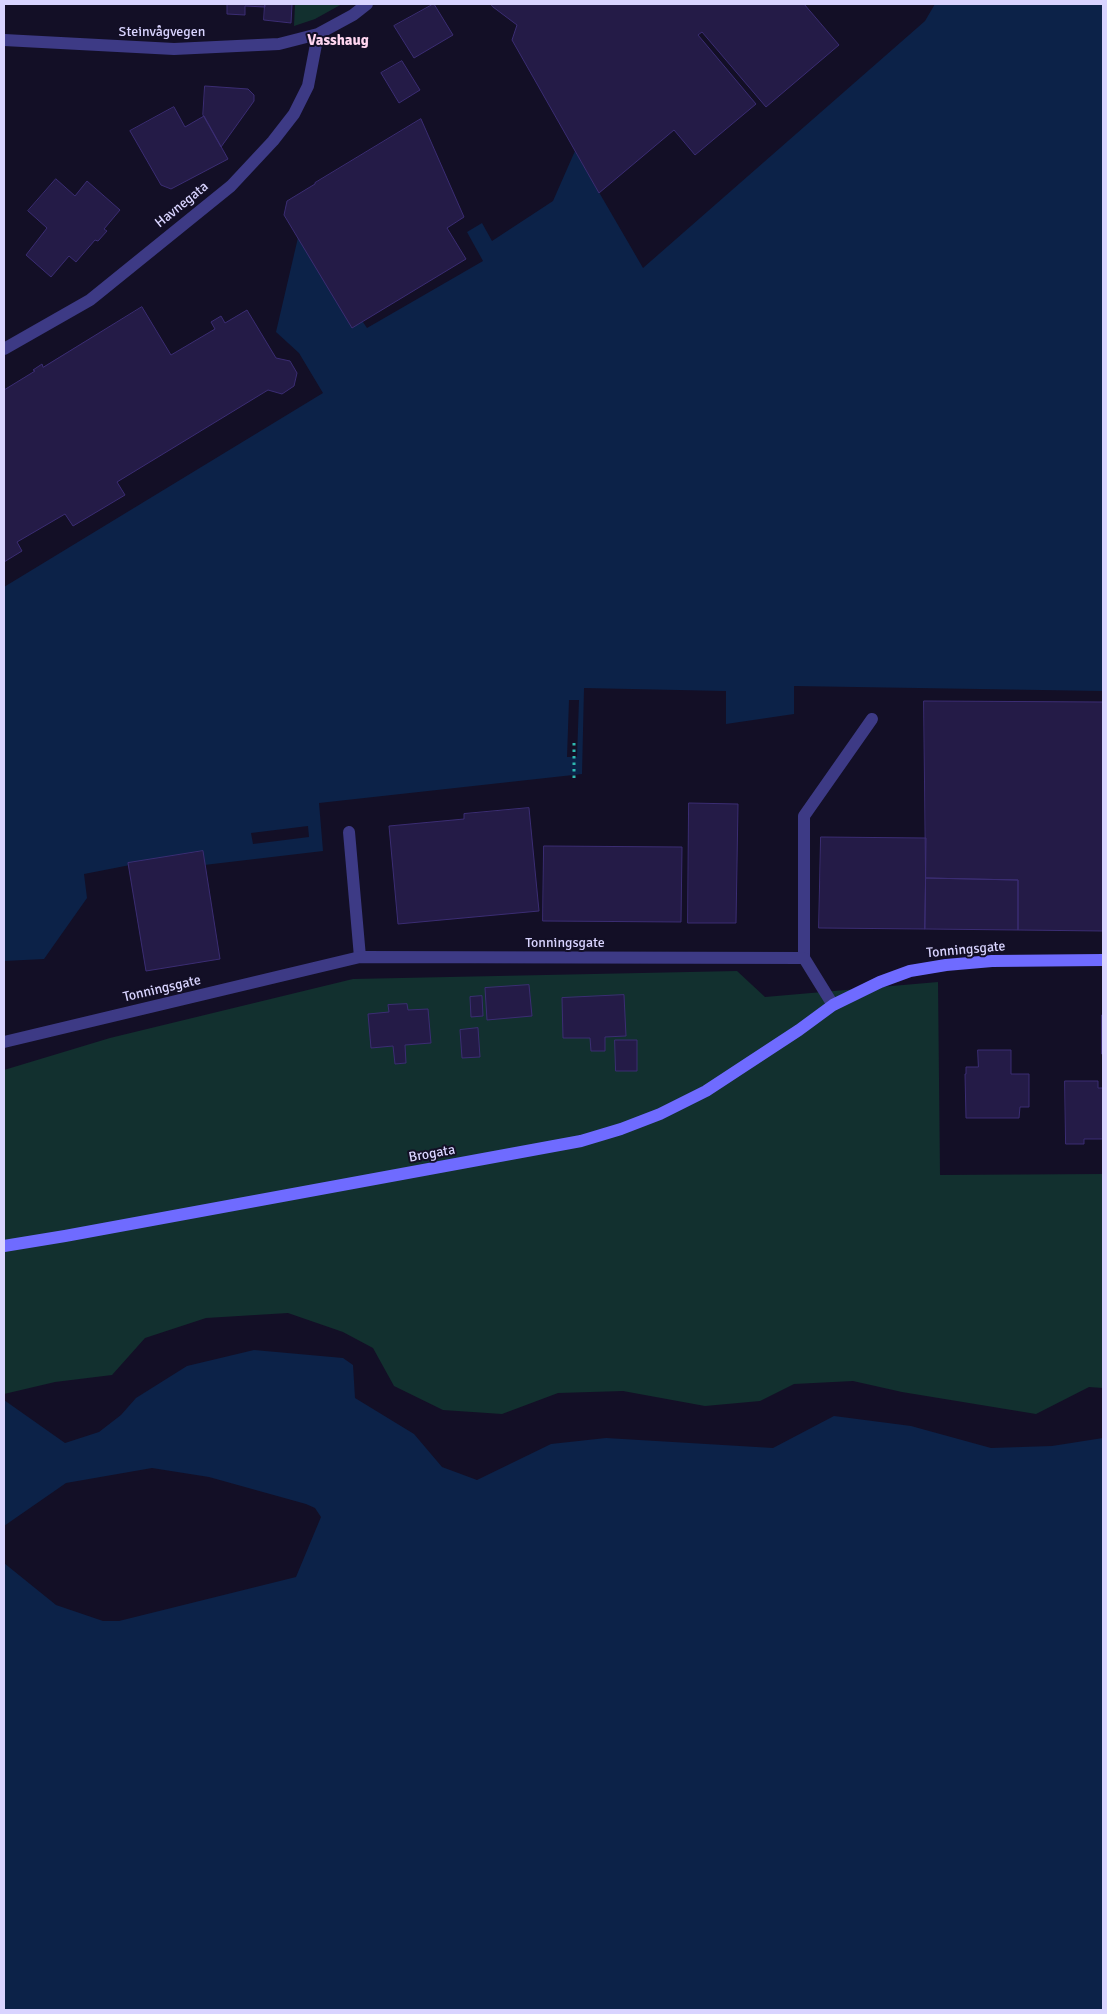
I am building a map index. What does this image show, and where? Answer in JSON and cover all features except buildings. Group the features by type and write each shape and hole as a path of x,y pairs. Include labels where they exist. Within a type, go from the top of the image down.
{"main road":[{"name":"Tonningsgate","path":"833,1004 880,982 910,971 946,965 992,961 1103,960"},
{"name":"Brogata","path":"4,1246 580,1142 644,1120 706,1091 799,1030 833,1004"}],"street":[{"name":"Steinvågvegen","path":"4,40 174,49 280,44 318,34 353,15 367,4"},
{"name":"Havnegata","path":"4,349 90,300 231,186 273,141 294,114 308,86 318,34"},
{"path":"833,1004 804,958 804,816 872,719"},
{"path":"349,832 360,957"},
{"name":"Tonningsgate","path":"4,1042 360,957 804,958"}],"path":[{"path":"574,744 574,782"}],"green space":[{"path":"295,4 342,4 315,19 294,26"},
{"path":"737,971 765,997 938,982 940,1175 1103,1174 1103,1388 1089,1387 1036,1414 902,1392 853,1381 794,1384 760,1401 705,1406 623,1391 558,1393 502,1414 443,1410 394,1386 373,1348 343,1332 288,1313 206,1318 145,1338 112,1375 55,1382 4,1394 4,1070 110,1038 353,979"}],"water":[{"path":"935,4 1103,4 1103,691 794,686 794,714 726,724 726,691 584,688 582,774 319,803 323,851 204,865 202,851 84,874 87,898 44,959 4,961 4,587 323,393 299,353 276,332 300,229 367,328 483,261 467,232 482,223 492,241 553,201 575,151 643,268 925,21"},
{"path":"254,1350 343,1358 353,1365 355,1398 414,1434 442,1467 477,1480 551,1444 606,1438 773,1448 834,1416 911,1426 991,1448 1052,1446 1103,1438 1103,2010 4,2010 4,1563 56,1605 103,1621 119,1621 296,1577 321,1517 315,1508 306,1504 209,1477 152,1468 66,1483 4,1526 4,1400 65,1443 99,1432 121,1415 136,1398 187,1366"}],"pier":[{"path":"569,700 579,700 577,757 567,757"},
{"path":"308,826 309,837 253,844 251,833"}],"district":[{"name":"Vasshaug","path":"338,41"}]}
